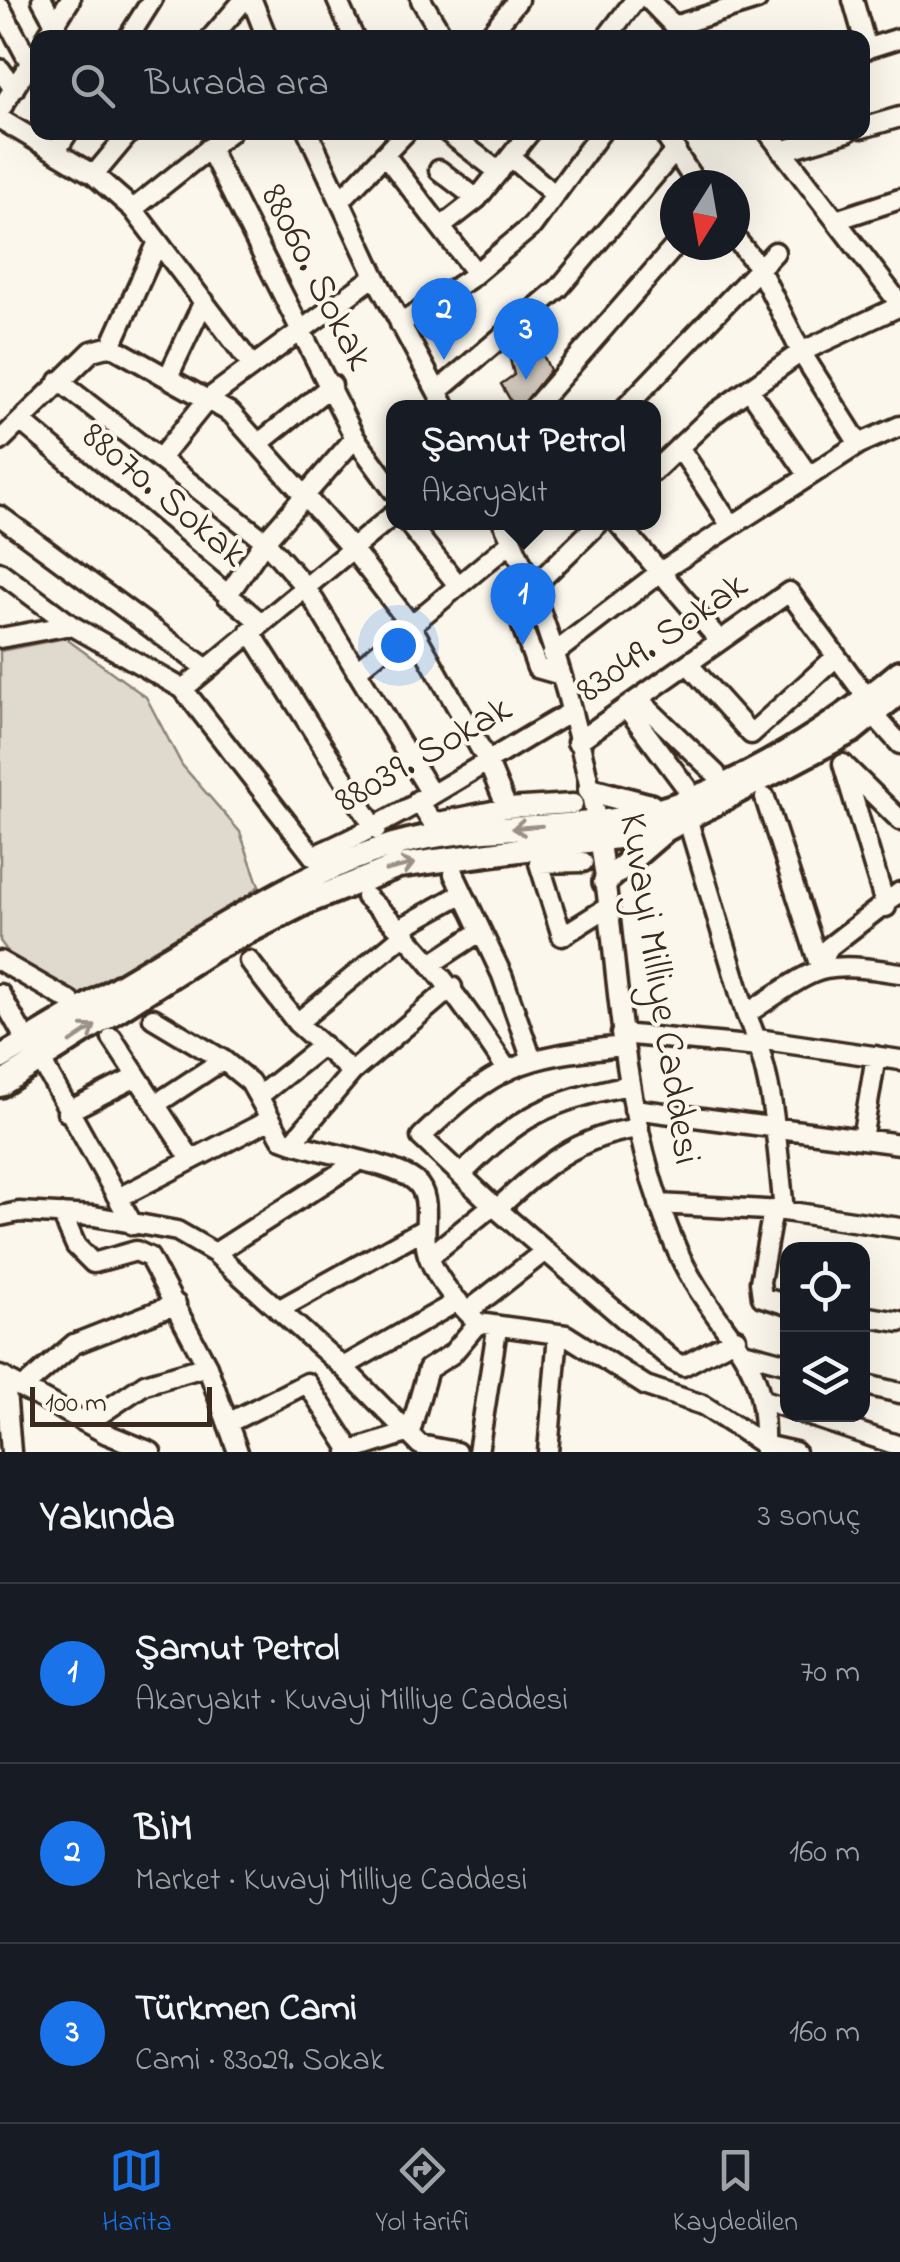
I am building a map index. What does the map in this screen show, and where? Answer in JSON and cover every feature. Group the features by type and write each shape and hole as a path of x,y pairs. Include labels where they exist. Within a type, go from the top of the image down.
{"main road":[{"path":"0,1085 42,1062 212,950 308,902 398,866 681,814 828,744 900,672"},
{"path":"605,882 681,814 799,744 900,692"},
{"path":"582,797 681,814"},
{"path":"0,1058 254,904 328,870 411,842 597,830 663,831"}],"street":[{"path":"42,0 50,30"},
{"path":"51,30 70,0"},
{"path":"133,30 152,0"},
{"path":"218,30 244,0"},
{"path":"252,0 264,30"},
{"path":"337,0 350,30"},
{"path":"421,0 439,30"},
{"path":"494,30 518,0"},
{"path":"612,30 636,0"},
{"path":"649,0 677,30"},
{"path":"687,30 758,0"},
{"path":"854,0 861,30"},
{"path":"0,7 30,51"},
{"path":"870,48 900,38"},
{"path":"0,110 30,63"},
{"path":"0,69 14,89"},
{"path":"870,126 900,118"},
{"path":"0,119 30,137"},
{"path":"35,140 94,174 134,209 251,364"},
{"path":"55,152 63,140"},
{"path":"94,174 123,140"},
{"path":"134,209 220,140"},
{"path":"312,140 400,324 442,399 559,288 676,150"},
{"path":"340,201 398,140"},
{"path":"457,140 498,172"},
{"path":"441,227 478,199 524,140"},
{"path":"400,324 476,272 532,226 592,140"},
{"path":"669,140 688,170"},
{"path":"661,464 749,389 801,352 900,305 892,282 836,220 774,140"},
{"path":"782,151 820,140"},
{"name":"88060. Sokak","path":"209,148 356,438 386,480"},
{"path":"384,154 476,272"},
{"path":"511,157 555,195"},
{"path":"439,170 478,199"},
{"path":"836,220 900,199"},
{"path":"111,346 157,244"},
{"path":"632,400 775,252"},
{"path":"750,256 801,352 859,444"},
{"path":"541,400 663,260"},
{"path":"161,457 208,399 376,276"},
{"path":"168,377 204,301"},
{"path":"0,441 92,351 111,346 231,414 353,550 410,624 487,760 507,808"},
{"path":"59,382 161,457 265,542 307,589 424,796 433,823 582,797"},
{"path":"258,444 332,385"},
{"path":"749,389 809,476"},
{"name":"88070. Sokak","path":"22,422 227,596 255,627 376,830"},
{"path":"552,655 663,570 859,444 900,426"},
{"path":"227,596 265,542 356,438"},
{"path":"679,447 731,526"},
{"path":"0,516 207,669"},
{"path":"0,572 71,625 182,689 386,521"},
{"path":"413,530 458,585"},
{"path":"356,671 458,585 510,530"},
{"name":"Kuvayi Milliye Caddesi","path":"510,530 558,674 577,742 582,797 597,830 629,1085 659,1204 676,1250 698,1290 742,1345 762,1399 764,1449"},
{"path":"558,674 537,668 522,626 534,597 593,530"},
{"path":"625,530 663,570 720,641"},
{"name":"83049. Sokak","path":"577,742 788,592 836,656"},
{"path":"0,638 71,625"},
{"path":"689,665 751,734 836,656 900,744"},
{"name":"88039. Sokak","path":"182,689 313,856 376,830 424,796 569,713"},
{"path":"632,704 716,774"},
{"path":"632,704 686,787"},
{"path":"828,744 900,820"},
{"path":"843,764 886,907"},
{"path":"765,798 820,967"},
{"path":"681,814 758,1043 776,1128 778,1211 760,1282 762,1296 780,1302"},
{"path":"583,862 539,863 562,936 608,908"},
{"path":"454,874 502,975 532,1060"},
{"path":"820,967 829,947 886,907 900,892"},
{"path":"297,1023 404,931 463,894"},
{"path":"366,897 404,931 452,986 506,1068"},
{"path":"430,964 480,930"},
{"path":"249,960 297,1023 352,1072"},
{"path":"0,961 70,1001"},
{"path":"746,1014 820,967 841,964 900,973"},
{"path":"292,1143 352,1072 452,986"},
{"path":"0,994 27,1042"},
{"path":"153,1018 223,1060 250,1082 282,1139 415,1181 426,1203 424,1230 429,1257 468,1312 497,1328 558,1334 646,1386 703,1405 764,1449 795,1452"},
{"path":"112,1038 191,1160"},
{"path":"780,1361 742,1345 683,1366 545,1251 421,1136 474,1088 506,1068 622,1040 758,1043 900,1060"},
{"path":"259,1096 323,1045"},
{"path":"862,1139 876,1056"},
{"path":"156,1104 223,1060"},
{"path":"42,1062 133,1224"},
{"path":"67,1112 136,1076"},
{"path":"461,1175 519,1120 593,1092 629,1085"},
{"path":"634,1109 900,1144"},
{"path":"118,1198 270,1120"},
{"path":"429,1257 576,1144 606,1132 638,1128"},
{"path":"215,1252 357,1162"},
{"path":"659,1204 778,1211 900,1228"},
{"path":"0,1216 19,1212 62,1214 133,1224 177,1232 215,1252 343,1367 416,1443"},
{"path":"62,1214 76,1246 93,1263 136,1251 149,1257 207,1366 238,1452"},
{"path":"278,1310 424,1230"},
{"path":"343,1367 468,1312 545,1251"},
{"path":"23,1388 74,1344 176,1304"},
{"path":"416,1443 428,1369 452,1354 468,1312"},
{"path":"870,1317 900,1322"},
{"path":"478,1452 497,1328"},
{"path":"548,1452 558,1334"},
{"path":"87,1423 145,1384 207,1366"},
{"path":"2,1377 144,1451"},
{"path":"2,1377 11,1452"},
{"path":"228,1423 306,1383 349,1451 416,1443 456,1452"},
{"path":"870,1386 900,1393"},
{"path":"762,1399 780,1405"},
{"path":"820,1422 865,1444 900,1446"}],"shaded area":[{"path":"65,638 146,697 182,765 240,832 259,886 217,921 81,997 13,959 0,941 0,651"}],"building":[{"path":"543,355 550,370 527,400 510,400 501,384 514,375 510,359"}],"place":[{"name":"BİM","path":"444,360"},
{"name":"Türkmen Cami","path":"526,380"},
{"name":"Şamut Petrol","path":"523,645"}]}
